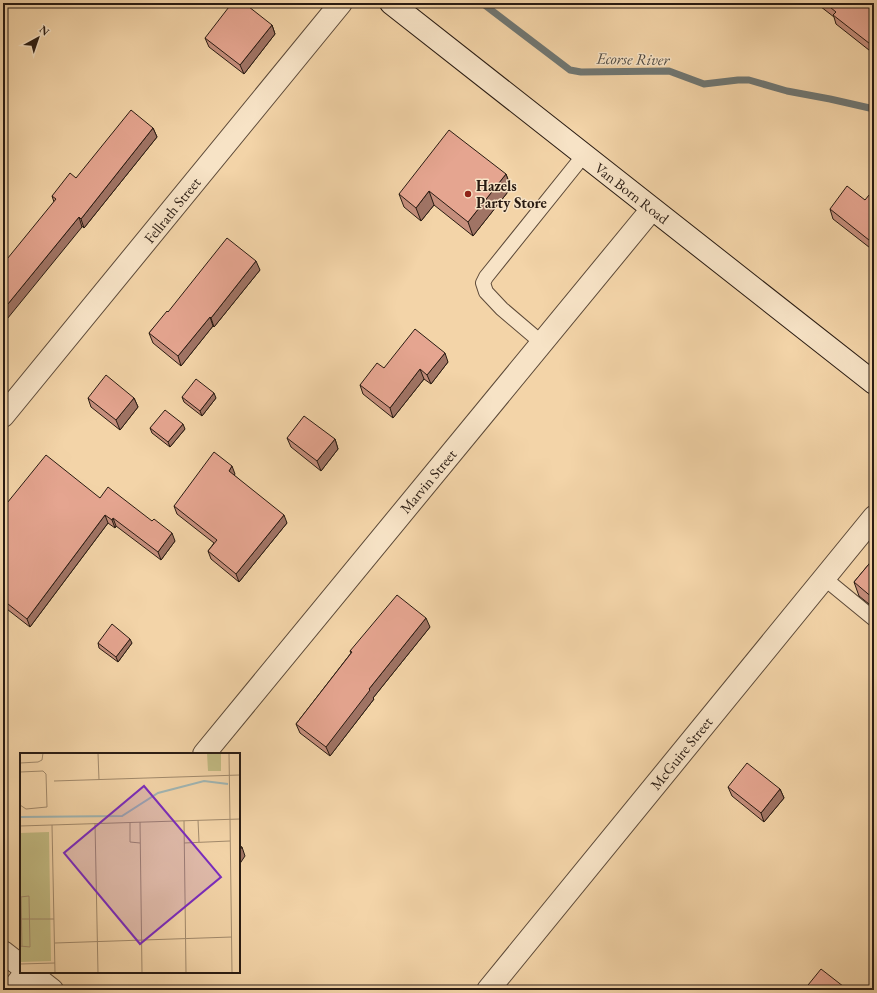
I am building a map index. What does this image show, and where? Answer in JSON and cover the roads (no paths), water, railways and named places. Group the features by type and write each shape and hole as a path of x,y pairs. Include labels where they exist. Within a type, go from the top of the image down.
{"street":[{"name":"Fellrath Street","path":"3,416 341,3"},
{"name":"Van Born Road","path":"391,3 874,383"},
{"name":"Marvin Street","path":"205,753 652,209"},
{"name":"McGuire Street","path":"488,990 874,517"},
{"path":"3,952 20,965"},
{"path":"12,990 27,973"},
{"path":"29,973 52,990"}],"lane":[{"path":"542,343 502,309 486,292 483,283 491,270 584,156"},
{"path":"824,578 874,619"}],"waterway":[{"name":"Ecorse River","path":"482,3 570,70 581,72 669,71 704,84 749,80 787,91 874,109"}],"place":[{"name":"Hazels Party Store","path":"468,194"}]}
